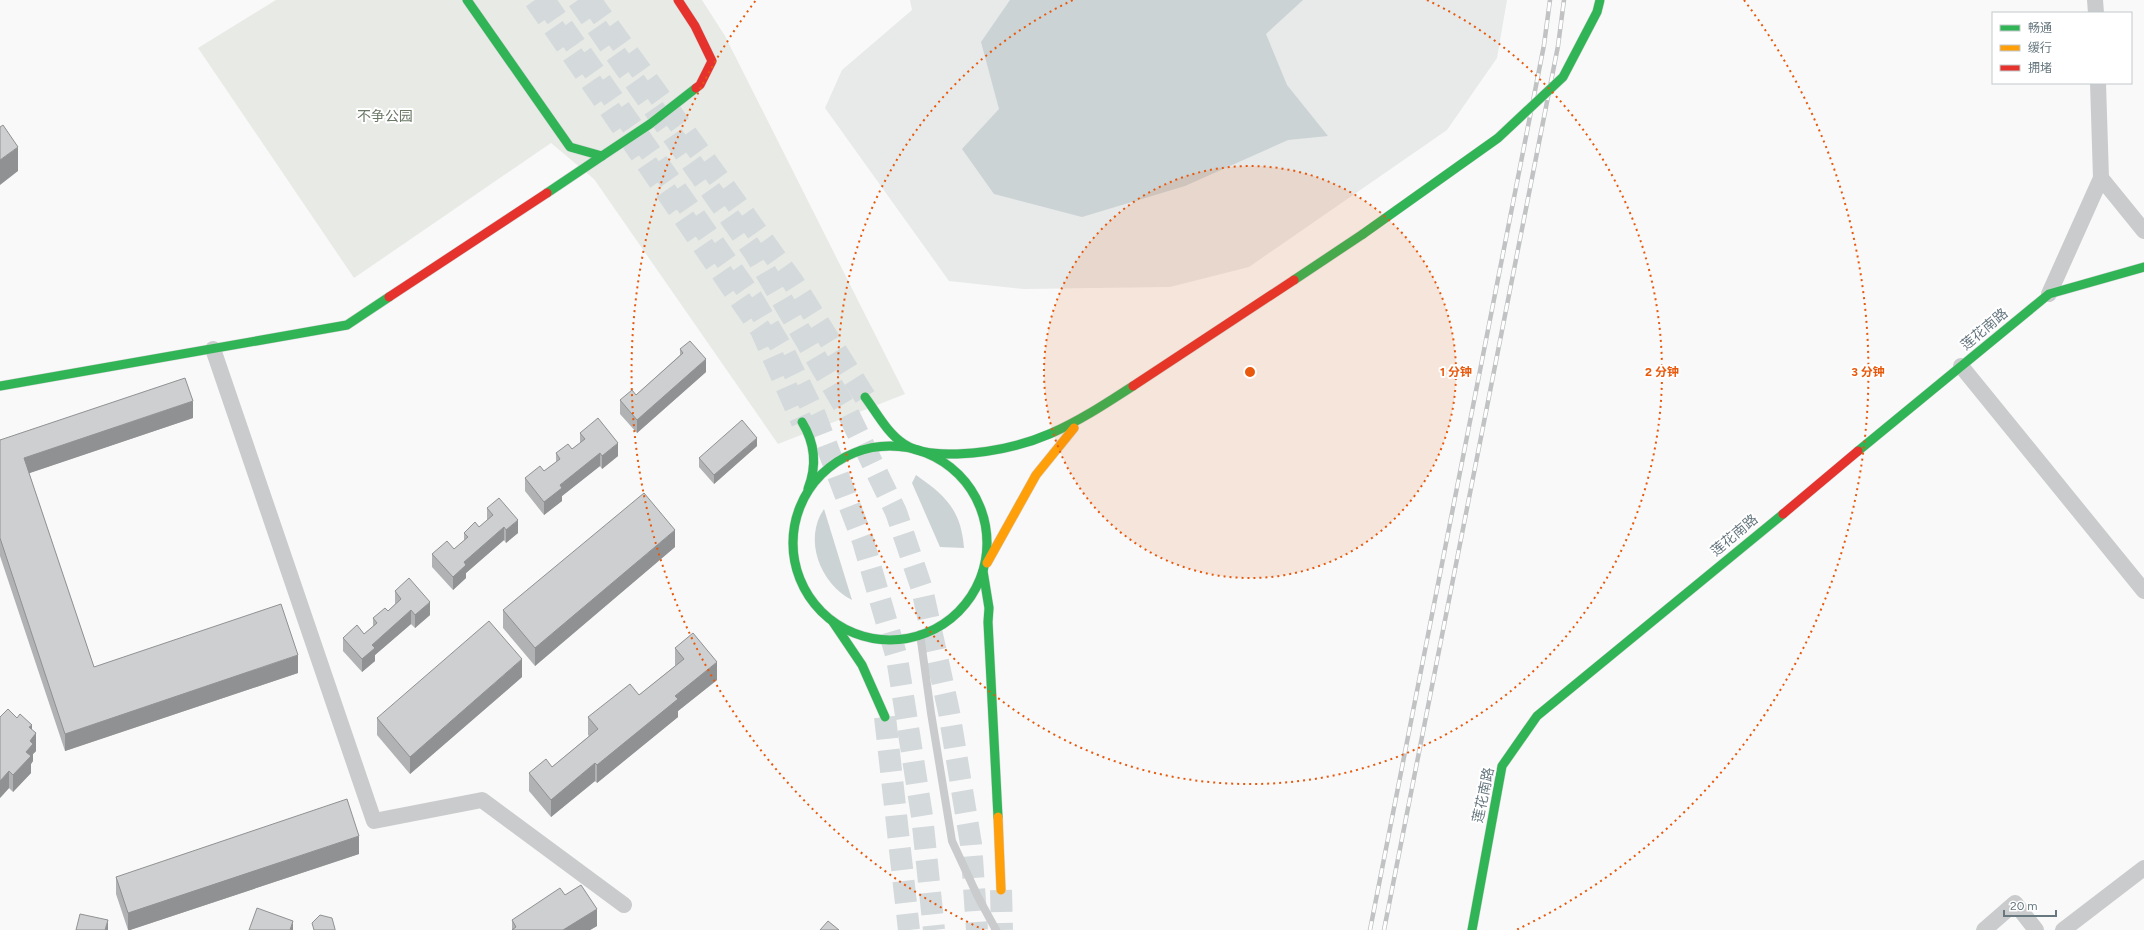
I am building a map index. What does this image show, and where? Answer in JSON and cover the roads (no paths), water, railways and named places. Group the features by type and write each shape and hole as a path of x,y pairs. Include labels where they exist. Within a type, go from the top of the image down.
{"main road":[{"path":"467,0 570,147 602,156"},
{"path":"0,386 347,326 650,124 700,85 712,61 695,26 678,0"},
{"path":"807,492 828,468 856,453 879,447 912,448 940,455 968,454 1012,448 1062,431 1081,420 1363,234 1498,138 1562,78 1596,12 1600,0"},
{"name":"莲花南路","path":"1472,930 1502,766 1537,716 2049,294 2144,267"},
{"path":"865,397 883,424 896,437 912,448 934,456 961,476 979,504 987,537 987,554 983,571 989,608 988,622 1001,890"},
{"path":"802,422 813,446 812,481 796,518 793,537 796,570 803,587 814,604 833,622 844,629 861,636 879,640 895,640 920,634 938,627 953,617 970,598 983,571 1036,475 1048,457 1081,420"},
{"path":"833,622 866,672 885,717"}],"street":[{"path":"2095,0 2096,12"},
{"path":"2049,294 2101,178 2098,84"},
{"path":"2101,178 2144,230"},
{"path":"213,349 374,821 482,800 624,905"},
{"path":"1961,366 2144,591"},
{"path":"2062,930 2144,868"},
{"path":"1984,930 2015,903 2036,930"}],"lane":[{"path":"920,634 930,713 952,840 978,897 996,930"}],"tunnel":[{"path":"535,0 761,330 802,422"},
{"path":"544,0 752,298 784,352 815,415 863,541 897,658 922,816 934,930"},
{"path":"578,0 754,252 846,409 896,512 922,589 949,712 971,844 977,930"},
{"path":"590,0 793,282 865,397"},
{"path":"885,717 909,930"},
{"path":"1001,890 1002,930"}],"railway":[{"path":"1370,930 1544,45 1550,0"},
{"path":"1384,930 1558,46 1564,0"}],"park label":[{"name":"不争公园","path":"385,116"}]}
